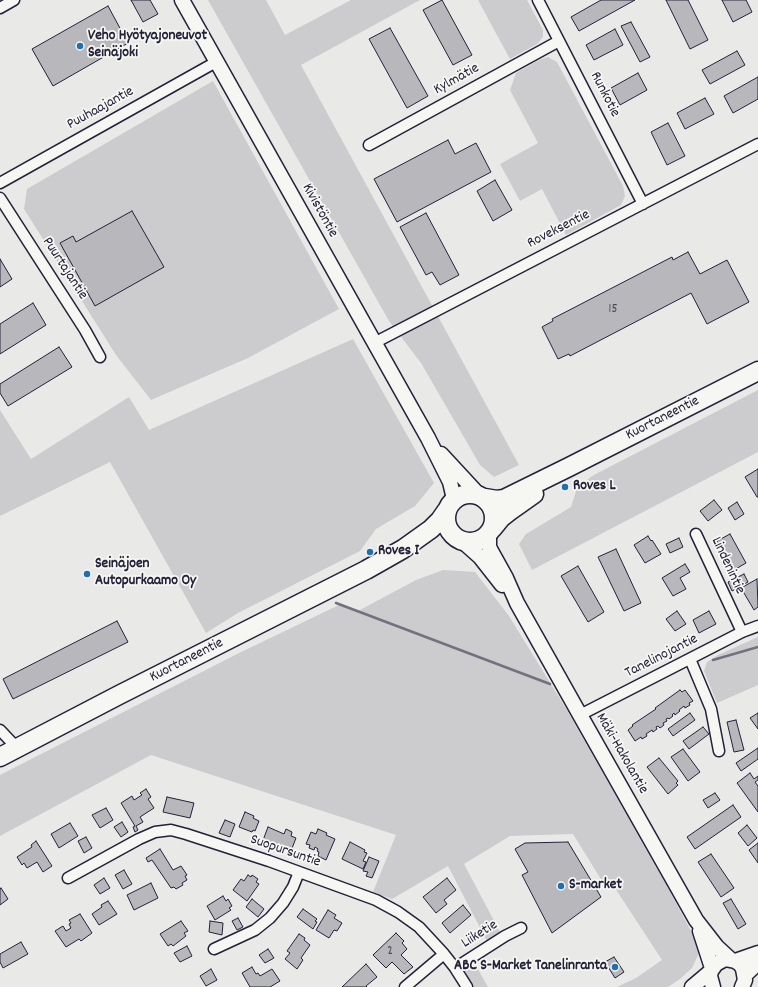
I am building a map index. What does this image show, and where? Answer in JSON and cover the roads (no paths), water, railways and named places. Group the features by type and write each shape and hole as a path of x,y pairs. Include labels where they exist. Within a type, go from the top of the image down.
{"highway":[{"name":"Kuortaneentie","path":"481,496 497,500 504,499 758,371"},
{"name":"Kuortaneentie","path":"491,531 501,518 569,467"},
{"path":"465,494 481,496 490,503 493,509 494,522 491,531 479,541 468,542 458,538 449,530 446,524 450,505 465,494"},
{"name":"Kuortaneentie","path":"0,757 374,566 403,549 431,529 440,520 450,505"},
{"name":"Kuortaneentie","path":"374,566 439,538 458,538"}],"street":[{"path":"0,8 14,0"},
{"name":"Kivistöntie","path":"182,0 428,438 450,482 450,505"},
{"name":"Runkotie","path":"538,0 644,204"},
{"name":"Kylmätie","path":"369,145 559,41"},
{"name":"Puuhaajantie","path":"0,183 216,62"},
{"name":"Roveksentie","path":"374,343 758,144"},
{"name":"Puurtajantie","path":"0,198 85,330 100,357"},
{"name":"Kivistöntie","path":"428,438 481,496"},
{"name":"Mäki-Hakolantie","path":"491,531 489,547 506,578 517,603 696,920 717,947 732,960 740,964 743,969 744,981"},
{"name":"Lindenintie","path":"696,534 742,632"},
{"name":"Mäki-Hakolantie","path":"458,538 480,557 517,603"},
{"name":"Tanelinojantie","path":"580,715 742,632 758,626"},
{"path":"690,659 711,709 719,751"},
{"path":"0,730 17,748"},
{"name":"Suopursuntie","path":"68,878 139,839 155,832 170,830 186,834 376,900 398,912 419,927 456,968 467,987"},
{"path":"214,949 255,930 270,918 283,903 293,887 299,872"},
{"name":"Mäki-Hakolantie","path":"696,920 711,969 710,976 713,987"},
{"name":"Liiketie","path":"456,968 505,936 521,928"},
{"path":"692,987 720,961 732,960 758,953"},
{"path":"405,987 444,954"},
{"path":"744,981 758,963"}],"waterway":[{"path":"336,603 550,684"},
{"path":"713,660 758,647"}],"place":[{"name":"Veho Hyötyajoneuvot Seinäjoki","path":"80,46"},
{"name":"Roves L","path":"565,487"},
{"name":"Roves I","path":"370,552"},
{"name":"Seinäjoen Autopurkaamo Oy","path":"87,574"},
{"name":"S-market","path":"561,886"},
{"name":"ABC S-Market Tanelinranta","path":"615,967"}]}
